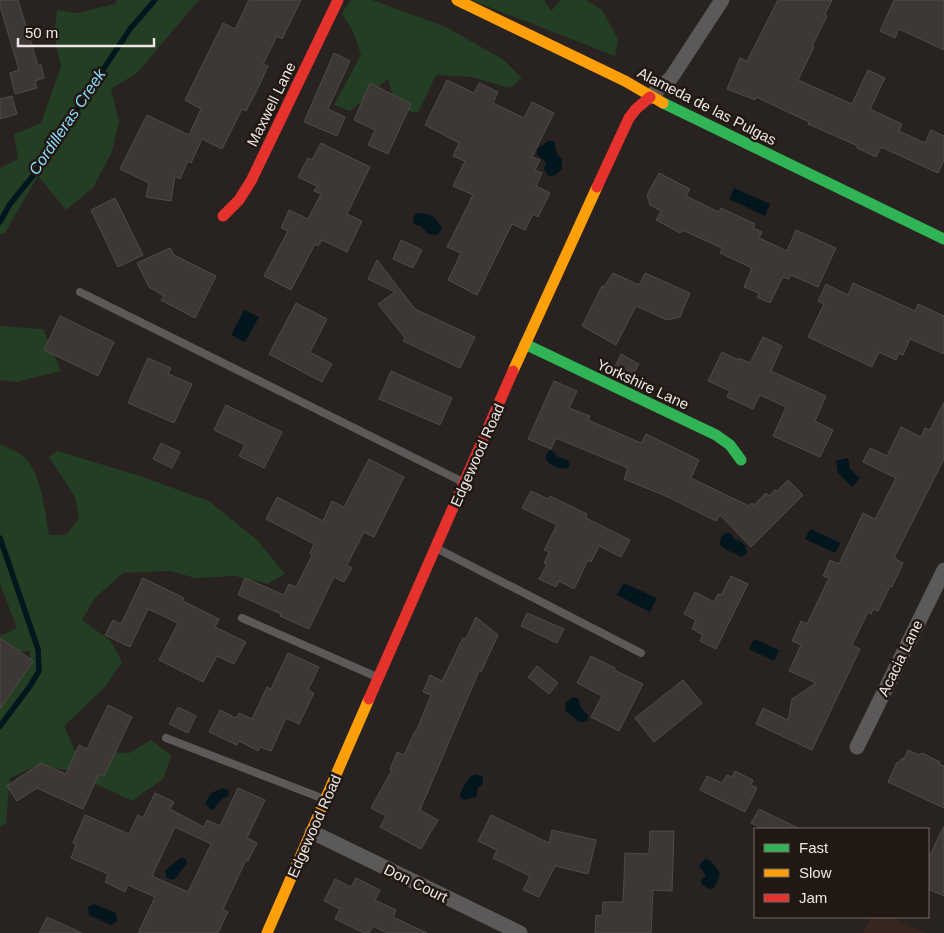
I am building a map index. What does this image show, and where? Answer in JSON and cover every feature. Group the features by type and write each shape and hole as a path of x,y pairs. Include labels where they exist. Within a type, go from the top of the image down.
{"main road":[{"name":"Maxwell Lane","path":"222,216 239,200 251,181 338,0"},
{"name":"Alameda de las Pulgas","path":"457,0 624,82 650,97 944,239"},
{"name":"Edgewood Road","path":"267,933 525,344 628,118 650,97"},
{"name":"Yorkshire Lane","path":"525,344 716,435 730,446 741,460"}],"street":[{"name":"Edgewood Road","path":"650,97 671,78 722,0"},
{"name":"Acacia Lane","path":"857,747 944,570"},
{"name":"Don Court","path":"312,832 520,933"}],"lane":[{"path":"80,292 465,482"},
{"path":"436,548 641,653"},
{"path":"242,618 379,678"},
{"path":"166,738 326,800"}],"shaded area":[{"path":"870,918 893,918 925,933 863,933"}],"green space":[{"path":"117,0 202,0 198,1 137,73 111,89 119,121 112,152 93,188 66,210 38,176 5,233 0,234 0,168 18,159 14,134 41,123 61,67 54,34 57,10 77,13 115,4"},
{"path":"351,0 372,0 446,27 504,60 522,78 510,88 472,77 436,75 418,113 396,109 388,79 350,111 334,105 361,55 354,34 342,13"},
{"path":"471,0 544,0 551,11 561,0 586,0 602,10 618,39 615,56"},
{"path":"0,326 43,329 61,371 16,382 0,380"},
{"path":"0,444 22,455 35,473 42,494 49,535 66,535 79,518 75,497 49,457 57,451 137,475 209,501 257,540 285,574 268,584 235,576 195,578 170,571 123,573 95,598 82,620 111,641 122,662 105,687 64,726 75,751 129,753 151,740 171,755 164,778 132,801 66,770 38,765 10,778 6,823 0,827 0,695 29,666 30,651 0,655 0,636 17,628 0,584"}],"water":[{"path":"548,141 554,141 557,154 562,159 562,169 556,175 548,176 544,169 546,162 537,155 537,149"},
{"path":"734,188 770,204 765,216 729,199"},
{"path":"416,213 432,216 442,229 437,235 428,234 421,226 414,224 413,218"},
{"path":"244,310 259,317 245,342 231,335"},
{"path":"549,450 555,452 556,456 568,460 570,465 568,468 558,468 549,463 545,458"},
{"path":"848,458 850,469 860,478 852,487 838,473 836,461"},
{"path":"810,529 841,543 835,553 805,539"},
{"path":"725,533 730,533 735,540 742,542 747,553 741,557 720,545 721,537"},
{"path":"624,583 657,598 650,612 617,595"},
{"path":"754,639 779,650 774,661 749,649"},
{"path":"573,697 578,698 581,708 588,715 588,720 578,721 565,710 566,702"},
{"path":"475,774 483,777 483,784 478,787 476,797 464,800 460,797 462,791"},
{"path":"223,788 228,790 229,795 221,800 213,810 210,809 205,803 211,793"},
{"path":"180,858 185,858 187,863 174,880 167,878 165,871"},
{"path":"706,859 716,867 719,873 714,888 709,889 702,885 701,879 706,875 699,866"},
{"path":"94,904 116,913 117,922 111,925 89,915 88,907"}],"building":[{"path":"0,0 18,0 38,65 41,65 44,78 35,81 37,88 15,94 10,73 19,70 0,6"},
{"path":"249,0 301,0 282,39 277,36 263,64 268,66 259,86 246,111 242,109 222,149 202,139 191,163 188,161 180,179 175,176 171,201 146,197 149,183 120,169 147,115 189,135 201,109 185,100 223,23 235,29"},
{"path":"778,0 832,0 825,14 827,16 812,46 814,47 798,80 852,104 868,70 885,78 870,109 902,124 899,131 925,143 931,130 944,136 944,160 938,173 881,147 876,157 857,148 858,146 808,124 809,122 756,97 755,100 727,89 740,58 747,61"},
{"path":"894,0 944,0 944,50 899,29 895,38 880,31"},
{"path":"334,53 350,61 328,109 345,117 337,136 304,122"},
{"path":"447,80 474,93 479,83 498,92 493,103 524,118 532,102 554,113 532,157 540,160 535,170 542,173 536,186 550,193 538,217 533,214 525,230 512,224 477,295 448,280 461,253 447,247 473,195 453,186 465,161 453,156 459,143 425,125"},
{"path":"370,83 411,104 388,154 368,145 375,130 354,120"},
{"path":"12,96 17,114 0,119 0,99"},
{"path":"321,143 370,167 347,214 362,221 347,252 322,240 318,246 315,244 291,290 264,276 288,231 281,228 289,210 308,219 321,194 314,191 317,186 298,177 308,158 312,160"},
{"path":"659,173 690,189 686,196 719,212 721,208 755,224 753,228 762,232 759,238 787,251 796,230 836,248 818,287 791,275 789,279 783,277 770,303 757,297 759,293 744,287 752,268 720,253 722,248 682,230 680,233 656,220 661,211 650,205 647,195"},
{"path":"115,198 143,255 118,267 91,210"},
{"path":"401,240 422,250 413,268 393,259"},
{"path":"170,248 174,255 216,276 195,318 161,300 164,296 149,287 137,263"},
{"path":"377,260 415,309 475,337 460,368 403,341 405,338 378,304 395,292 368,279"},
{"path":"613,273 639,285 645,273 690,293 680,317 667,320 636,306 616,345 582,326 602,286 604,287"},
{"path":"853,283 915,311 918,304 944,316 944,354 910,339 903,355 899,353 896,360 879,352 872,367 808,337 824,304 818,301 826,284 848,295"},
{"path":"296,303 327,319 310,352 332,364 322,382 269,354"},
{"path":"60,316 114,342 98,376 44,350"},
{"path":"763,337 782,346 771,371 826,396 815,421 833,430 820,457 773,436 786,407 760,395 753,409 727,397 730,391 708,381 722,352 738,360 739,358 750,363"},
{"path":"621,354 639,364 631,378 614,369"},
{"path":"148,358 171,368 168,374 192,384 174,423 128,403"},
{"path":"391,371 452,398 440,425 379,399"},
{"path":"554,381 577,391 569,408 590,416 588,420 641,443 646,434 699,460 691,478 749,506 752,503 754,505 766,493 769,496 775,490 777,491 788,480 803,495 751,547 720,515 716,521 668,497 624,479 628,468 556,438 551,449 528,439"},
{"path":"944,402 944,459 894,558 903,563 892,587 890,586 878,611 873,609 871,614 868,612 852,645 860,649 812,750 756,724 763,708 788,720 792,699 816,683 789,671 801,645 792,641 801,621 807,624 829,578 823,576 830,560 839,564 863,513 875,519 896,478 863,462 870,448 887,456 901,427 921,437 925,428 930,430"},
{"path":"226,405 282,432 264,468 239,456 245,445 214,430"},
{"path":"161,443 180,452 172,468 153,459"},
{"path":"369,459 404,477 374,537 364,532 347,565 352,568 344,582 334,577 309,629 238,595 245,578 284,595 289,584 296,587 312,555 310,553 314,544 266,519 277,497 323,521 332,501 344,507"},
{"path":"531,491 548,499 550,496 587,514 586,518 630,540 621,557 599,546 591,562 588,560 574,589 559,581 556,587 539,579 547,564 544,563 549,552 544,550 557,525 522,508"},
{"path":"731,576 748,584 716,649 700,641 703,635 692,629 696,620 684,614 695,592 714,602 718,594 721,595"},
{"path":"143,578 184,598 183,601 219,619 215,627 246,642 234,664 217,656 203,682 159,660 178,623 148,609 130,647 105,635 113,620 121,624"},
{"path":"527,613 564,629 557,643 521,626"},
{"path":"476,617 498,635 481,672 479,671 420,810 438,820 421,849 380,827 386,816 371,808 392,770 390,769 397,752 404,755 416,732 431,695 423,692 430,675 442,681 463,638 466,639"},
{"path":"0,638 33,661 0,709"},
{"path":"288,653 319,667 308,690 314,693 299,724 286,718 271,751 260,747 258,751 239,741 237,745 209,732 220,710 236,718 239,713 252,719 267,687 271,689"},
{"path":"591,656 643,684 619,731 591,717 602,696 577,683"},
{"path":"537,666 558,683 549,694 528,677"},
{"path":"683,680 702,703 654,742 635,718"},
{"path":"108,705 132,717 104,776 99,774 83,809 37,788 17,801 7,786 41,763 66,774 79,745 87,749"},
{"path":"178,707 196,716 188,733 169,724"},
{"path":"908,750 919,755 922,753 944,766 944,808 888,782 897,762 899,763 902,758 904,759"},
{"path":"735,771 753,780 751,785 757,788 745,812 700,790 707,776 722,783 727,775 732,777"},
{"path":"238,788 265,800 247,838 257,843 248,861 246,860 223,909 228,912 218,933 138,933 155,897 128,885 125,892 105,882 108,874 71,858 76,845 73,843 85,815 129,834 138,815 143,818 155,793 174,802 170,809 204,827 207,820 220,826","holes":["175,827 211,844 188,892 152,876"]},
{"path":"759,809 798,828 762,828 751,823"},
{"path":"491,815 549,843 552,830 596,840 588,874 555,866 539,897 523,890 530,876 493,858 497,850 478,841"},
{"path":"944,826 944,896 929,889 929,857"},
{"path":"650,831 674,831 672,891 653,890 651,933 595,933 596,915 602,916 603,902 623,902 625,853 649,854"},
{"path":"356,878 380,890 375,900 396,910 393,917 427,933 387,933 373,926 369,933 364,933 335,919 340,909 324,901 335,879 351,887"},
{"path":"47,917 82,933 39,933"}],"waterway":[{"name":"Cordilleras Creek","path":"0,222 10,204 32,177 130,29 155,0"},
{"name":"Cordilleras Creek","path":"0,538 38,649 39,671 0,726"}],"traffic: fast":[{"path":"663,103 944,239"},
{"path":"525,344 716,435 730,445 741,460"}],"traffic: slow":[{"path":"457,0 625,81 663,103"},
{"path":"513,371 597,187"},
{"path":"267,933 369,699"}],"traffic: jam":[{"path":"223,216 239,200 251,181 338,0"},
{"path":"597,187 629,118 650,97"},
{"path":"369,699 513,371"}]}
